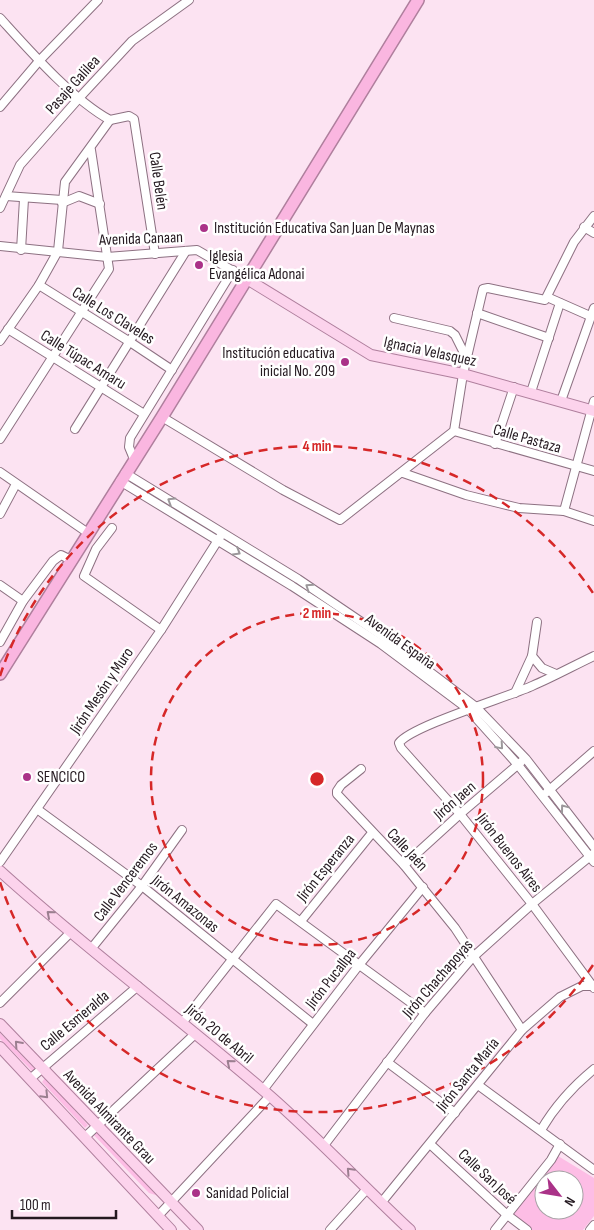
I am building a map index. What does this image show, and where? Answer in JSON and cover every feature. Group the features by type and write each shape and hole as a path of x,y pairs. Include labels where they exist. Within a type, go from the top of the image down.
{"highway":[{"path":"0,674 162,417 418,0"}],"main road":[{"name":"Ignacia Velasquez","path":"247,279 371,355 463,374 561,401 593,407"},
{"name":"Jirón 20 de Abril","path":"2,875 138,986 325,1144 367,1190 410,1230"},
{"name":"Avenida Almirante Grau","path":"0,1024 198,1230"},
{"name":"Avenida Almirante Grau","path":"0,1046 171,1230"}],"street":[{"path":"0,107 39,61 98,0"},
{"name":"Pasaje Galilea","path":"0,208 20,165 80,96 132,41 189,0"},
{"path":"0,18 39,61 97,113 110,120 91,150 65,182 58,251 38,285 0,341"},
{"name":"Calle Belén","path":"110,120 129,116 136,124 155,254"},
{"path":"0,439 83,313 109,269 91,150"},
{"path":"6,196 62,202 79,196 100,204"},
{"path":"21,250 24,199"},
{"path":"162,417 339,520 403,473 454,432 466,357 485,288 542,301 547,297 574,242 594,216"},
{"path":"584,227 594,233"},
{"name":"Avenida Canaan","path":"0,246 21,250 58,251 107,257 197,250 247,279"},
{"path":"75,429 186,251"},
{"path":"134,459 129,442 144,414 234,270"},
{"name":"Calle Los Claveles","path":"38,285 172,370"},
{"path":"547,297 590,316"},
{"path":"531,392 560,303"},
{"path":"561,401 594,308"},
{"path":"477,313 549,338"},
{"path":"394,318 450,331 466,357"},
{"name":"Calle Túpac Amaru","path":"8,329 144,414"},
{"path":"495,444 514,387"},
{"path":"564,511 593,407"},
{"name":"Calle Pastaza","path":"454,432 594,471"},
{"path":"0,472 85,537 96,549"},
{"path":"403,473 466,495 519,508 564,511 594,521"},
{"name":"Avenida España","path":"123,477 298,579 385,638 472,708 526,759 594,847"},
{"name":"Avenida España","path":"123,477 381,644 472,708 541,796 593,857"},
{"path":"0,514 16,484"},
{"path":"112,528 96,549 83,574 85,579 160,630"},
{"name":"Jirón Mesón y Muro","path":"0,862 160,630 222,533"},
{"path":"0,642 23,601 59,556 71,560"},
{"path":"0,585 23,601"},
{"path":"514,693 532,656 537,622"},
{"path":"532,656 542,668 556,674"},
{"path":"472,708 514,693 594,656"},
{"name":"Jirón Buenos Aires","path":"472,708 400,741 401,748 460,814 532,904 593,987"},
{"path":"541,796 594,751"},
{"name":"Jirón Jaen","path":"404,865 460,814 526,759"},
{"name":"Calle Jaén","path":"361,768 340,785 337,791 372,833 423,887 455,928 472,958 522,1030"},
{"name":"Jirón Amazonas","path":"37,809 142,886 313,1024"},
{"name":"Calle Venceremos","path":"91,949 142,886 182,830"},
{"name":"Jirón Esperanza","path":"301,921 372,833"},
{"name":"Jirón Chachapoyas","path":"325,1144 425,1013 472,958 532,904 593,857"},
{"name":"Jirón Pucallpa","path":"158,1216 171,1204 266,1093 313,1024 423,887"},
{"path":"182,1023 276,904 425,1013"},
{"path":"0,1003 72,932"},
{"name":"Calle Esmeralda","path":"30,1079 138,986"},
{"name":"Jirón Santa María","path":"381,1203 522,1030 560,997 582,986 593,987"},
{"path":"84,1136 195,1034"},
{"path":"387,1062 455,1112"},
{"path":"541,1130 553,1110 564,1097 594,1069"},
{"path":"478,1086 594,1170"},
{"name":"Calle San José","path":"430,1144 506,1214 527,1230"},
{"path":"495,1230 539,1175 560,1144"},
{"path":"330,1230 367,1190"},
{"path":"590,1230 594,1225"}],"shaded area":[{"path":"0,1033 35,1069 32,1071 0,1039"},
{"path":"45,1078 88,1125 85,1128 42,1082"},
{"path":"96,1128 159,1196 149,1193 92,1133"},
{"path":"558,1156 581,1170 547,1170"},
{"path":"584,1172 594,1178 594,1216 583,1230 528,1230 510,1217 534,1186 534,1220 584,1220"}],"place":[{"name":"Institución Educativa San Juan De Maynas","path":"204,228"},
{"name":"Iglesia Evangélica Adonai","path":"199,265"},
{"name":"Institución educativa inicial No. 209","path":"345,362"},
{"name":"SENCICO","path":"27,777"},
{"name":"Sanidad Policial","path":"196,1193"}]}
